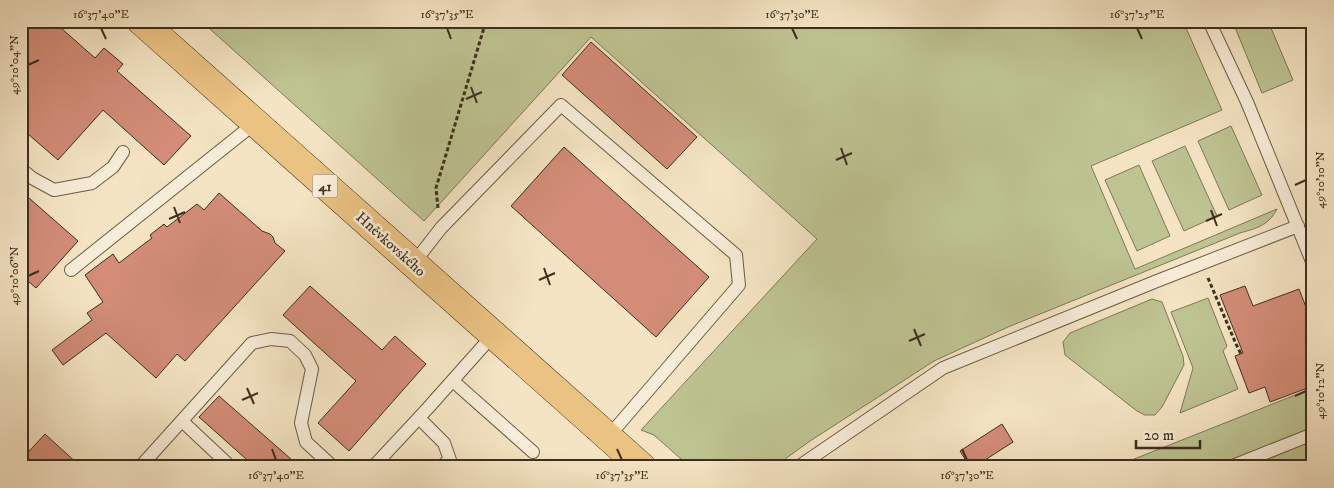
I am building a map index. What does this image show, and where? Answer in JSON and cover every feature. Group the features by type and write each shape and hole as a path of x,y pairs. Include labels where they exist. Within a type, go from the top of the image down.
{"main road":[{"name":"Hněvkovského","path":"141,21 642,467"}],"lane":[{"path":"1209,21 1247,102 1313,264"},
{"path":"413,264 441,228 560,105 736,255 739,285 608,436"},
{"path":"71,270 255,123"},
{"path":"21,169 32,178 54,190 92,182 113,167 123,152"},
{"path":"798,467 943,368 1298,226"},
{"path":"373,467 493,335"},
{"path":"140,467 252,343 271,339 290,341 305,355 312,369 301,423 306,442 333,467"},
{"path":"452,381 533,452"},
{"path":"419,418 444,442 450,460 440,467"},
{"path":"182,421 231,467"},
{"path":"1230,467 1313,434"}],"path":[{"path":"441,228 436,188 486,21"},
{"path":"1202,263 1241,354"}],"green space":[{"path":"201,21 1183,21 1222,110 1091,166 1135,269 1277,209 1266,223 1257,228 1240,233 1008,327 934,361 810,441 774,467 690,467 654,435 641,430 817,239 591,37 424,221"},
{"path":"1242,21 1268,21 1293,80 1262,93 1234,25"},
{"path":"1231,126 1262,195 1229,210 1198,141"},
{"path":"1185,146 1217,216 1184,231 1152,161"},
{"path":"1139,165 1170,236 1137,251 1105,180"},
{"path":"1208,298 1227,346 1223,351 1238,389 1180,413 1193,368 1171,312"},
{"path":"1152,299 1162,302 1183,356 1184,365 1162,407 1155,415 1145,415 1137,411 1065,355 1063,342 1070,333"},
{"path":"1313,388 1313,467 1114,467"}],"building":[{"path":"21,21 53,21 95,58 104,48 123,64 117,71 191,136 164,165 103,110 58,160 21,128"},
{"path":"591,42 697,137 667,169 562,75"},
{"path":"564,147 709,277 656,337 511,206"},
{"path":"21,191 78,241 36,288 21,275"},
{"path":"219,193 262,231 270,234 275,243 285,251 185,361 177,354 156,378 106,333 63,365 52,350 92,320 87,313 103,302 85,275 113,254 119,263 152,238 150,235 164,224 167,227 197,204 204,210"},
{"path":"310,286 382,350 395,336 426,364 349,451 318,423 356,381 283,315"},
{"path":"1245,286 1253,306 1299,289 1313,325 1313,386 1270,402 1265,387 1249,393 1235,356 1243,353 1220,295"},
{"path":"219,396 300,467 255,467 199,417"},
{"path":"1002,424 1013,442 974,467 970,467 960,451"},
{"path":"45,434 81,467 21,467 21,460"}]}
